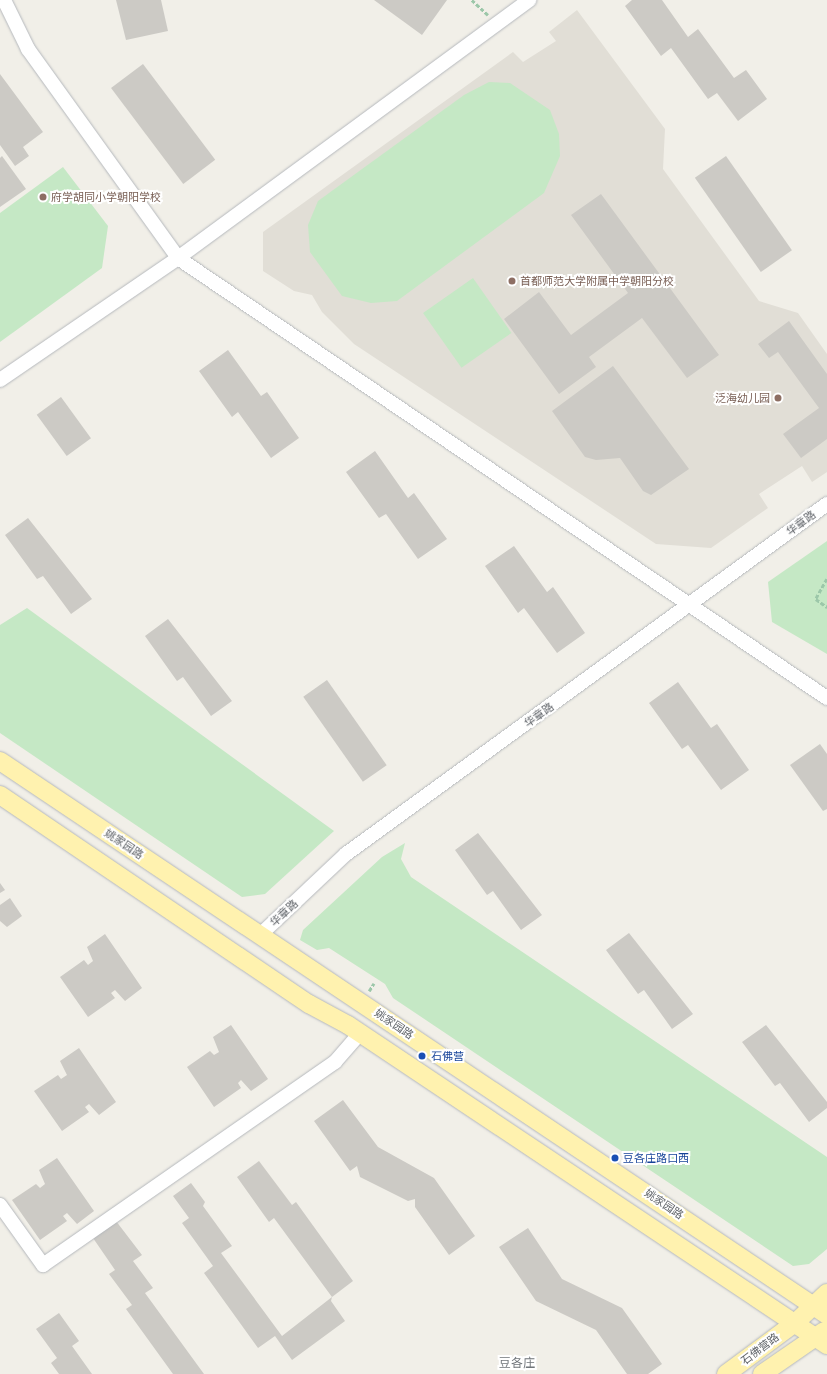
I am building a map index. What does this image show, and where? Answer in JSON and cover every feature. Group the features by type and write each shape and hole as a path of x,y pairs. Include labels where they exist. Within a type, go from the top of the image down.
{"main road":[{"name":"姚家园路","path":"0,761 820,1310"},
{"path":"0,795 309,1004 360,1033 795,1323 823,1337"},
{"name":"石佛营路","path":"726,1374 795,1323 820,1310 827,1293"},
{"name":"石佛营路","path":"762,1374 823,1337"}],"street":[{"path":"4,0 28,49 178,258 827,698"},
{"path":"0,380 178,258 529,0"},
{"name":"华章路","path":"260,935 346,854 827,504"},
{"path":"0,1205 43,1265 335,1062 360,1033"},
{"path":"0,1224 16,1227"}],"path":[{"path":"472,0 495,25"},
{"path":"827,579 816,599 827,607"}],"shaded area":[{"name":"首都师范大学附属中学朝阳分校","path":"577,10 665,129 663,169 759,301 798,313 827,354 827,472 812,482 802,466 759,494 768,508 711,548 656,544 354,344 322,312 312,295 294,291 263,271 263,232 513,52 523,62 556,41 549,32"}],"green space":[{"path":"489,82 510,83 550,110 559,134 560,156 544,193 397,301 371,303 342,296 310,252 308,225 318,201 464,95"},
{"name":"府学胡同小学朝阳学校","path":"63,167 108,226 102,268 0,342 0,213"},
{"path":"473,278 511,333 461,368 423,313"},
{"path":"827,541 827,654 772,622 768,582"},
{"path":"27,608 334,831 265,894 242,897 0,733 0,625"},
{"path":"405,843 401,859 411,877 827,1157 827,1249 809,1264 793,1266 393,998 385,984 329,948 317,950 300,940 303,930 382,857"}],"building":[{"path":"116,0 161,0 168,31 126,40"},
{"path":"374,0 447,0 422,35"},
{"path":"632,0 662,0 688,37 698,29 734,78 746,70 767,99 738,121 717,93 708,99 671,48 661,56 625,6"},
{"path":"143,64 215,160 183,184 111,88"},
{"path":"0,74 43,132 23,147 29,156 15,166 0,145"},
{"path":"2,156 26,189 0,207 0,158"},
{"path":"726,156 792,250 761,272 695,178"},
{"path":"601,194 719,355 687,378 642,318 589,357 596,367 559,394 504,319 539,292 571,335 628,293 571,215"},
{"path":"789,321 827,374 827,439 801,458 783,434 819,408 778,352 769,358 758,344"},
{"path":"228,350 261,396 267,392 299,438 271,458 238,412 232,417 199,371"},
{"path":"613,366 689,469 651,495 643,491 620,458 596,460 585,457 552,411"},
{"path":"61,397 91,438 67,456 37,415"},
{"path":"375,451 408,498 414,493 447,539 418,559 386,514 379,518 346,472"},
{"path":"28,518 92,599 71,614 43,576 37,579 5,535"},
{"path":"514,546 547,592 553,587 585,633 557,653 524,608 518,613 485,566"},
{"path":"168,619 232,701 211,716 183,677 177,681 145,636"},
{"path":"327,680 387,765 363,782 303,697"},
{"path":"678,682 711,728 717,724 749,770 721,790 688,745 682,749 649,703"},
{"path":"820,744 827,754 827,809 823,811 790,765"},
{"path":"478,833 542,915 521,930 493,891 487,895 455,850"},
{"path":"0,883 5,890 0,893"},
{"path":"10,898 22,916 7,927 0,921 0,905"},
{"path":"629,933 693,1014 672,1029 644,990 638,994 606,950"},
{"path":"105,934 142,988 125,1001 115,990 111,993 115,998 88,1017 60,977 84,960 88,965 93,961 87,947"},
{"path":"231,1025 268,1079 251,1091 241,1080 238,1083 241,1088 214,1107 187,1067 210,1051 214,1055 219,1052 213,1037"},
{"path":"766,1025 827,1102 827,1108 809,1122 780,1083 775,1086 742,1042"},
{"path":"79,1048 116,1102 99,1115 89,1104 85,1107 89,1112 62,1131 34,1091 58,1075 61,1079 67,1075 60,1061"},
{"path":"343,1100 378,1147 434,1178 475,1236 449,1255 415,1207 415,1199 408,1201 360,1177 357,1166 350,1171 314,1121"},
{"path":"57,1158 94,1211 77,1224 67,1213 63,1216 67,1221 40,1240 12,1200 36,1184 40,1188 45,1184 39,1170"},
{"path":"259,1161 292,1205 296,1202 353,1281 332,1297 274,1218 269,1222 237,1177"},
{"path":"191,1183 205,1202 203,1206 232,1246 221,1253 282,1336 332,1297 331,1301 345,1321 292,1360 275,1336 258,1348 204,1273 213,1266 182,1223 189,1218 173,1196"},
{"path":"116,1221 142,1255 133,1261 153,1288 145,1293 204,1374 173,1374 126,1309 132,1305 109,1274 115,1270 93,1238"},
{"path":"528,1228 562,1279 622,1308 662,1364 648,1374 627,1374 596,1330 536,1301 499,1247"},
{"path":"59,1313 79,1341 72,1346 92,1374 59,1374 51,1363 57,1358 36,1329"}],"place":[{"name":"府学胡同小学朝阳学校","path":"43,197"},
{"name":"首都师范大学附属中学朝阳分校","path":"512,281"},
{"name":"泛海幼儿园","path":"778,398"},
{"name":"石佛营","path":"422,1056"},
{"name":"豆各庄路口西","path":"615,1158"}],"district":[{"name":"豆各庄","path":"517,1363"}]}
